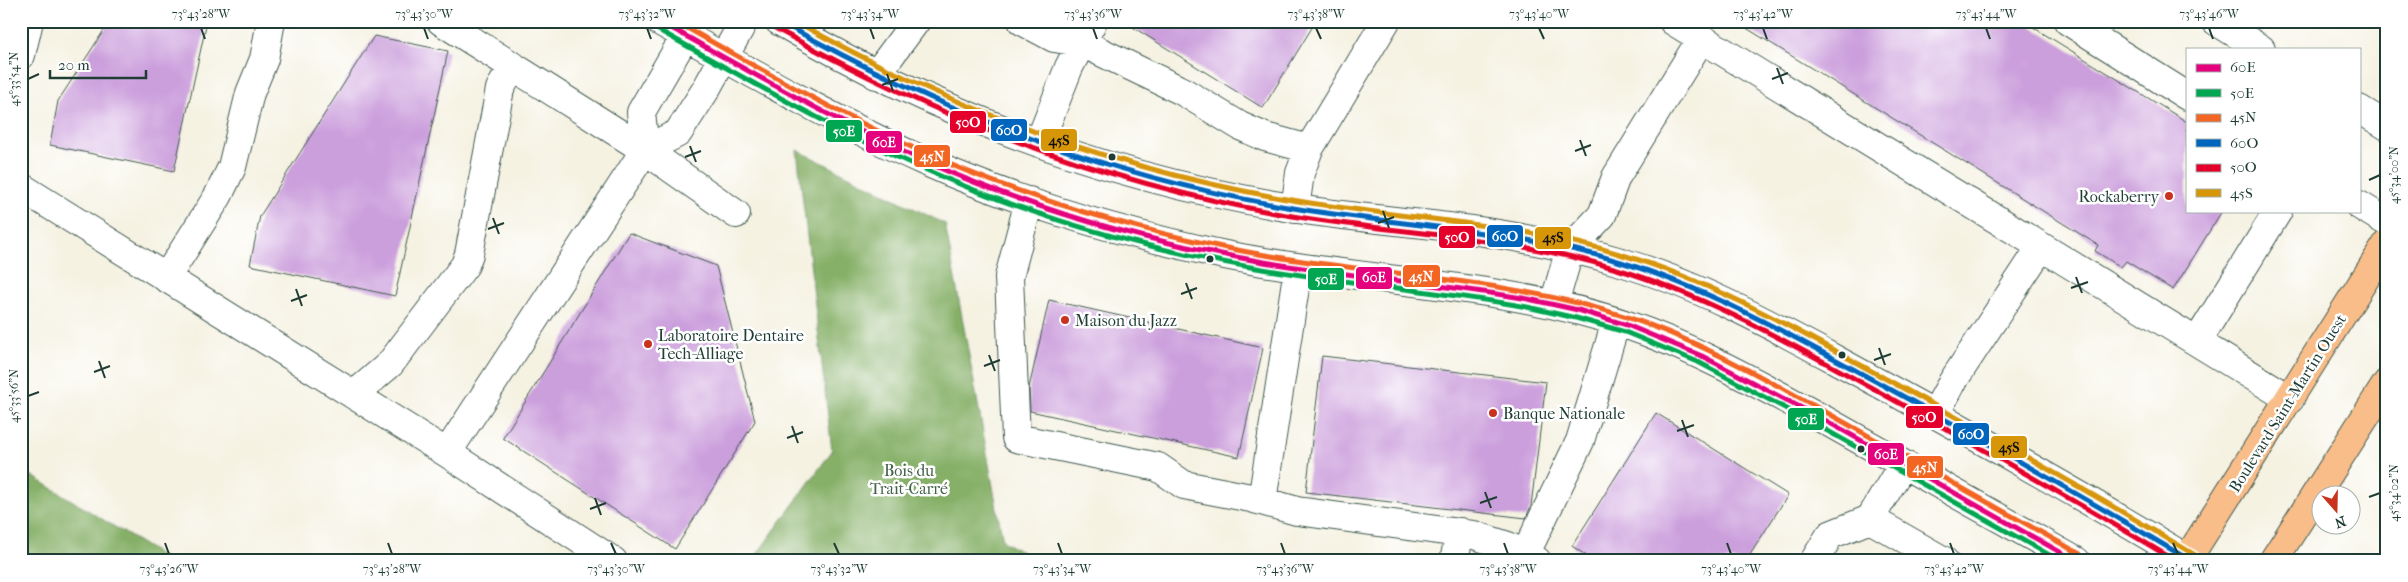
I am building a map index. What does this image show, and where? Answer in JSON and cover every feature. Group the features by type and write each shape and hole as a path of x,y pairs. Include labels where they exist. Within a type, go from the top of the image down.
{"main road":[{"name":"Boulevard Saint-Martin Ouest","path":"2188,560 2387,244"},
{"path":"2274,561 2387,384"}],"street":[{"path":"21,55 29,21"},
{"path":"166,278 218,196 232,167 250,93 264,59 271,21"},
{"path":"441,21 645,150 736,214"},
{"path":"658,21 690,29 723,58 800,100 896,148 947,171 1079,219 1160,240 1298,268 1466,288 1554,304 1616,322 1689,349 1794,404 2076,561"},
{"path":"447,453 645,150 678,133 705,91 744,21"},
{"path":"779,21 876,74 962,115 1038,143 1171,183 1295,209 1453,228 1537,241 1626,264 1716,298 1814,347 1936,414 2188,560"},
{"path":"876,74 916,21"},
{"path":"1022,21 1054,38 1087,32 1240,126 1265,137 1309,149"},
{"path":"1295,209 1300,172 1309,149 1386,21"},
{"path":"1673,21 2290,399"},
{"path":"2068,21 2186,95"},
{"path":"2216,21 2259,48"},
{"path":"645,150 641,112 690,29"},
{"path":"1038,143 1087,32"},
{"path":"1554,304 1570,249 1602,215 1616,177 1701,38"},
{"path":"354,395 390,364 465,265 469,254 500,89 513,66"},
{"path":"2360,110 2387,126"},
{"path":"21,187 447,453 613,561"},
{"path":"1029,201 1009,277 1016,438 1158,467 1184,485 1262,501 1297,512 1460,532 1501,544 1531,558 1580,441 1616,322"},
{"path":"2360,206 2387,222"},
{"path":"2197,342 2277,212"},
{"path":"1936,414 1954,381 2041,247"},
{"path":"1262,501 1298,268"},
{"path":"1814,561 1830,535 1870,519 1903,464"},
{"path":"1870,519 1944,561"},
{"path":"1454,561 1460,532"}],"green space":[{"name":"Bois du Trait-Carré","path":"797,150 945,224 1003,541 1037,561 752,561 832,451"},
{"path":"21,469 170,561 21,561"}],"building":[{"path":"110,21 207,21 174,171 50,145 58,101"},
{"path":"1123,21 1316,21 1263,108"},
{"path":"1735,21 2023,21 2186,121 2186,212 2221,212 2173,290 2126,261 2121,267 2095,251 2098,245"},
{"path":"374,36 448,51 395,296 250,265 260,216"},
{"name":"Laboratoire Dentaire Tech-Alliage","path":"629,233 716,266 755,421 675,549 503,438"},
{"path":"1049,300 1263,348 1239,457 1030,411 1029,388"},
{"path":"1322,356 1546,382 1531,506 1526,518 1306,492"},
{"path":"1656,413 1788,495 1746,561 1594,561 1572,546"}],"transit line":[{"name":"60E","path":"659,21 858,130 962,177 1073,217 1149,238 1226,255 1301,268 1528,299 1578,310 1627,325 1702,356 1821,418 2076,561"},
{"name":"45N","path":"675,21 780,80 922,152 991,181 1089,214 1155,232 1222,247 1324,264 1527,292 1578,303 1654,327 1707,349 1758,375 2080,554"},
{"name":"60O","path":"779,21 839,53 961,111 1085,157 1148,176 1214,193 1281,206 1537,242 1621,262 1655,273 1720,300 1815,348 1996,448 2191,561"},
{"name":"45S","path":"795,21 912,81 972,107 1033,131 1157,171 1286,199 1540,235 1582,244 1656,266 1721,293 1815,340 2037,463 2195,555"},
{"name":"50E","path":"655,28 787,101 888,153 958,184 1070,224 1146,245 1223,262 1299,275 1527,307 1625,332 1698,362 1817,425 2060,561"},
{"name":"50O","path":"775,28 836,60 958,118 1020,142 1147,184 1280,214 1534,249 1576,258 1650,280 1715,307 1810,354 2025,473 2176,561"}],"place":[{"name":"Rockaberry","path":"2169,196"},
{"name":"Maison du Jazz","path":"1065,320"},
{"name":"Laboratoire Dentaire Tech-Alliage","path":"648,344"},
{"name":"Banque Nationale","path":"1493,413"}]}
